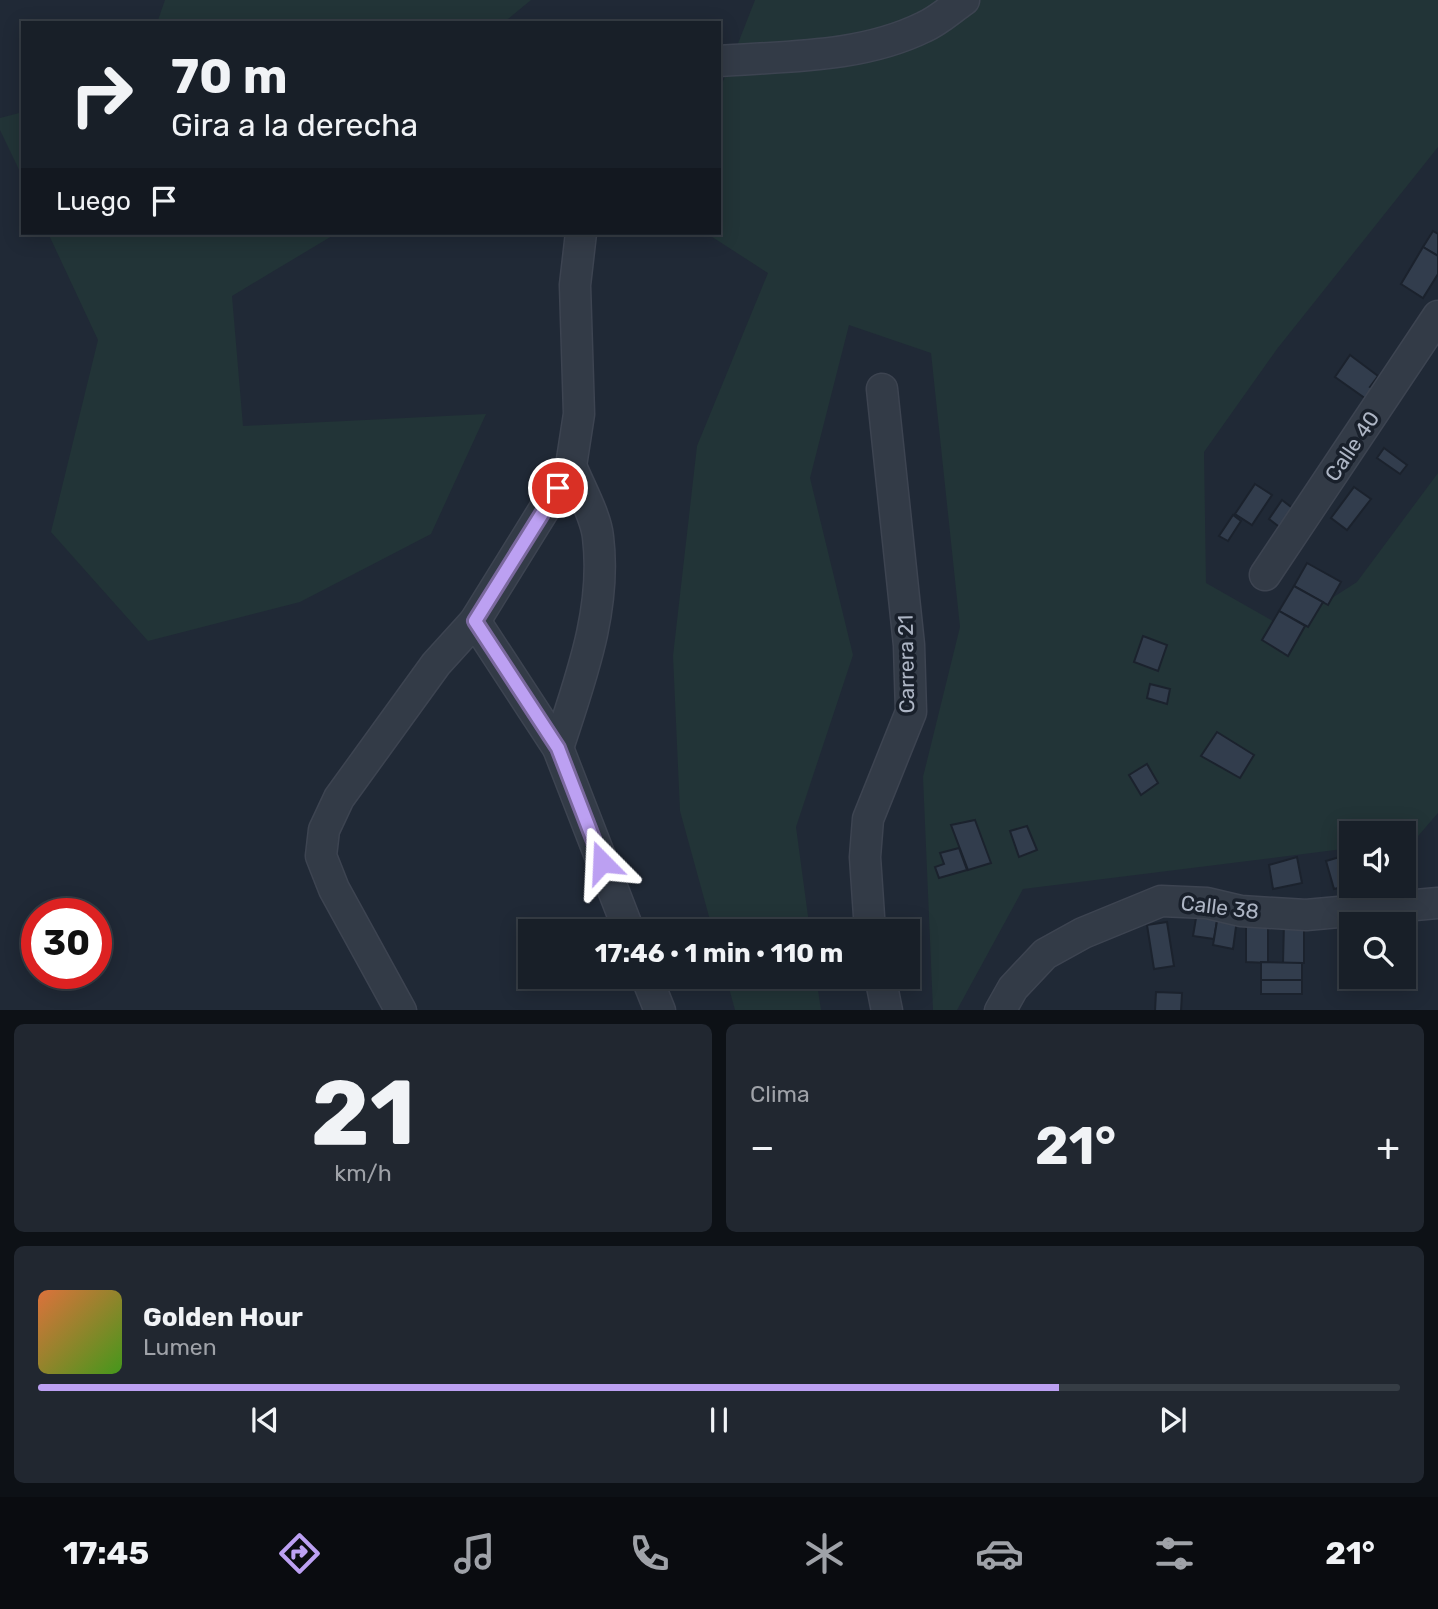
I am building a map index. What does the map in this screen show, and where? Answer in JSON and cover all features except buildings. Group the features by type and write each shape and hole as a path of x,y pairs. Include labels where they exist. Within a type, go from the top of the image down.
{"street":[{"path":"721,61 798,56 870,46 925,27 964,0"},
{"path":"401,1010 334,889 321,856 324,830 339,797 436,664 475,621 571,466 579,414 575,285 582,235"},
{"name":"Calle 40","path":"1265,575 1438,316"},
{"name":"Carrera 21","path":"869,919 865,857 868,819 911,712 909,645 881,389"},
{"path":"558,748 589,652 599,587 598,535 571,466"},
{"path":"475,621 558,748 624,919"},
{"name":"Calle 38","path":"1000,1010 1013,988 1045,954 1083,933 1161,901 1207,903 1241,911 1306,915 1438,903"},
{"path":"651,989 660,1010"},
{"path":"883,989 887,1010"}],"shaded area":[{"path":"165,0 531,0 505,21 158,21"},
{"path":"755,0 1438,0 1438,147 1277,349 1204,452 1206,583 1285,628 1357,582 1438,473 1438,813 1416,838 1416,821 1339,821 1339,850 1023,889 957,1010 933,1010 923,777 960,627 931,353 849,325 810,478 853,655 796,827 808,919 710,919 680,811 673,656 697,446 768,273 709,235 721,235 721,87"},
{"path":"21,113 21,174 0,130 0,118"},
{"path":"49,235 334,235 232,296 243,426 486,414 431,534 300,602 148,641 51,532 98,340"},
{"path":"729,989 818,989 821,1010 735,1010"}],"route":[{"path":"558,488 475,621 558,748 602,862"}]}
